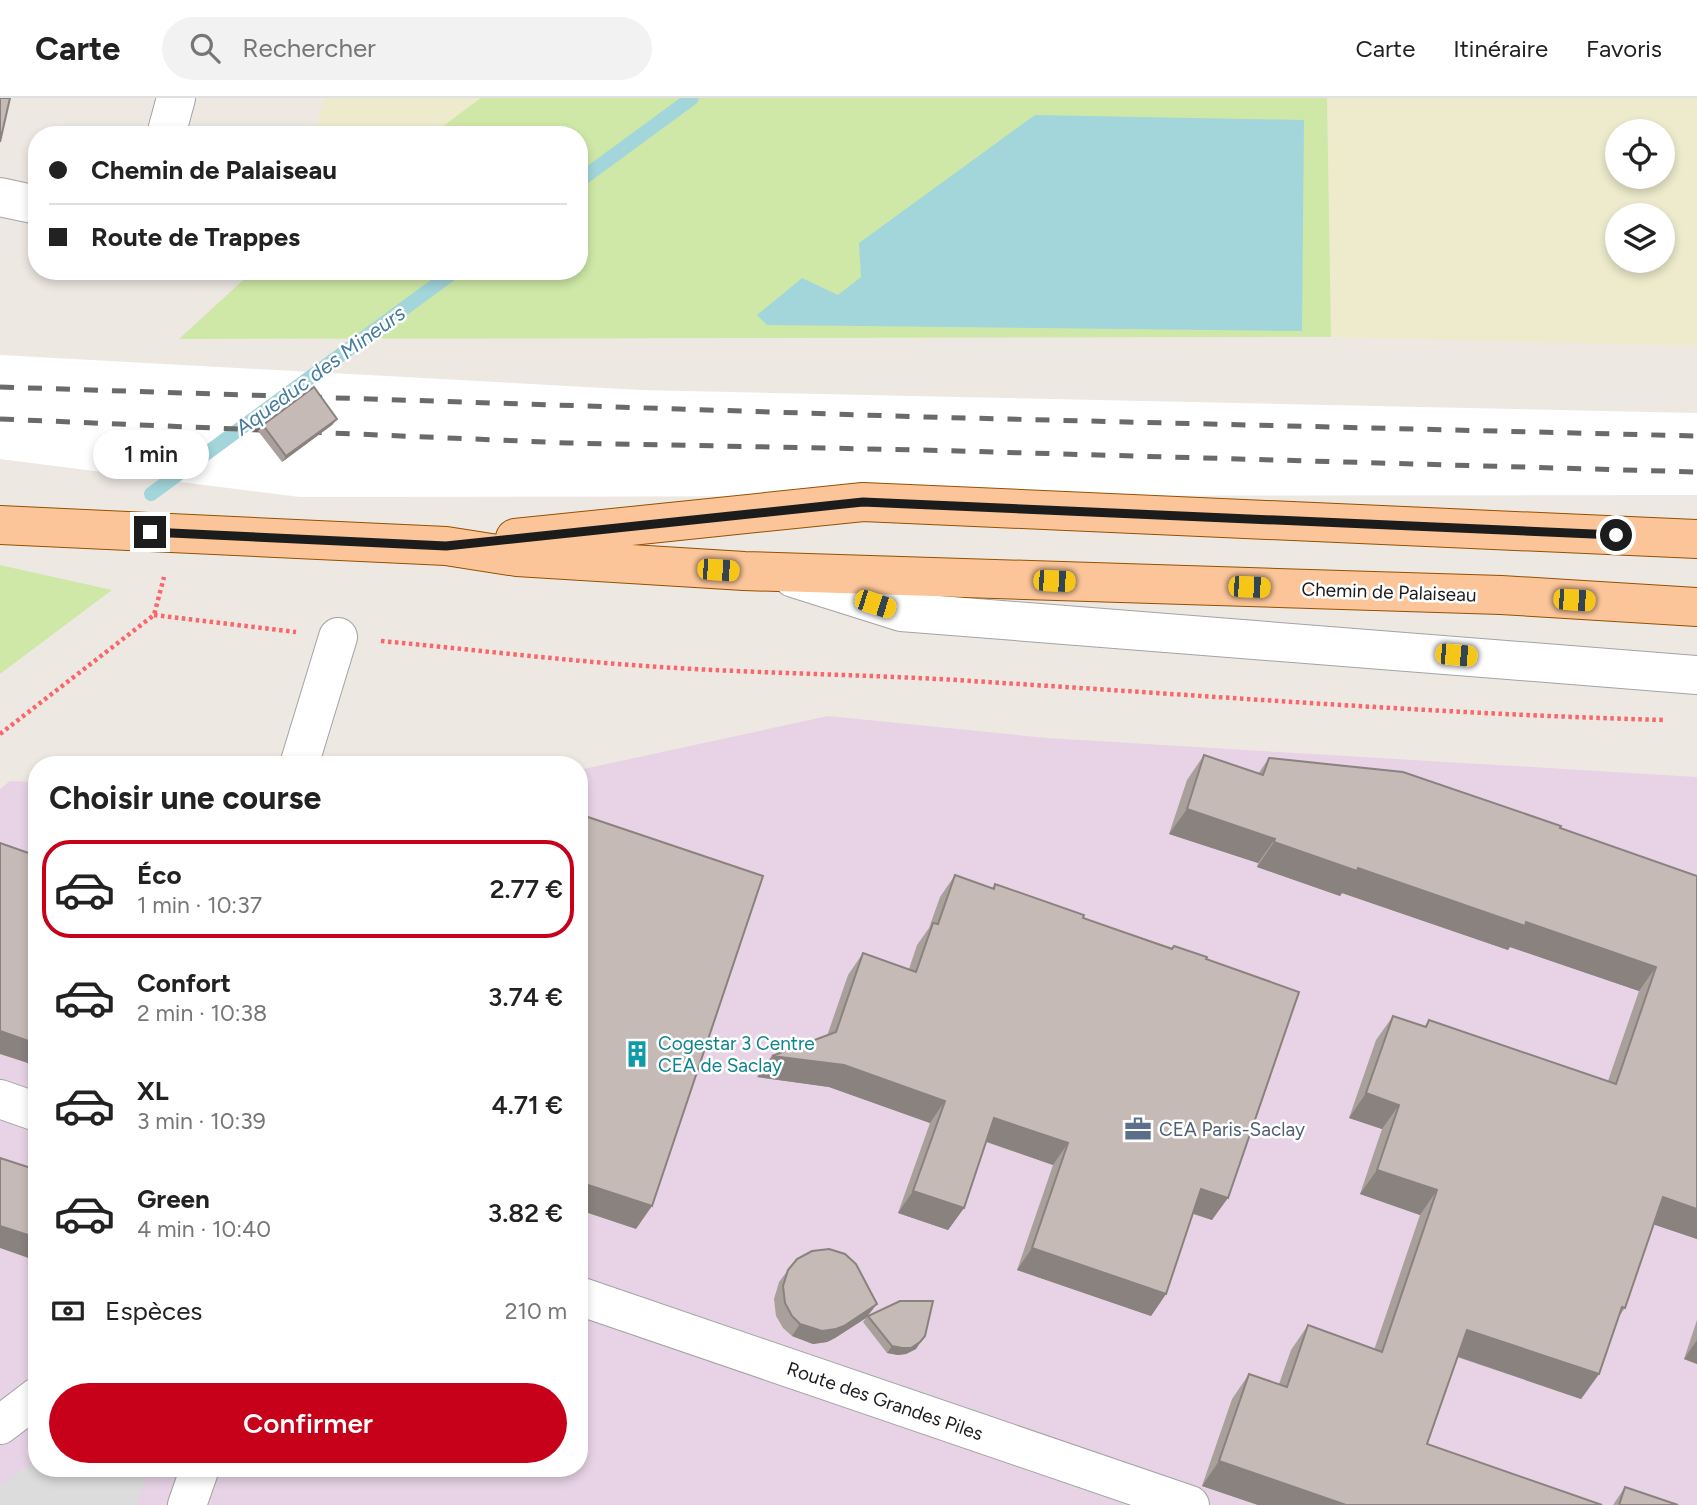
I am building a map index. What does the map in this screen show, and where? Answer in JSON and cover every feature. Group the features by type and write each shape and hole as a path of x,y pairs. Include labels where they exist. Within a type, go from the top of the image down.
{"main road":[{"path":"0,525 446,546 863,502 1697,539"},
{"name":"Chemin de Palaiseau","path":"446,546 517,556 744,571 1501,595 1697,607"}],"lane":[{"path":"168,126 176,98"},
{"path":"0,197 28,203"},
{"path":"774,572 901,612 1697,675"},
{"path":"302,756 338,637"},
{"path":"0,1099 28,1108"},
{"name":"Route des Grandes Piles","path":"588,1299 1190,1505"},
{"path":"0,1425 28,1404"},
{"path":"187,1505 197,1477"}],"path":[{"path":"0,734 154,615 338,637 643,666 985,681 1165,695 1427,710 1673,720"}],"shaded area":[{"path":"324,98 488,98 449,126 317,126"},
{"path":"1327,98 1697,98 1697,346 1331,337"},
{"name":"CEA Paris-Saclay","path":"828,716 1047,738 1697,777 1697,1505 0,1505 0,789 10,781 28,782 28,1477 588,1477 588,768"},
{"path":"28,1466 28,1477 146,1477 137,1505 0,1505 0,1486"}],"green space":[{"path":"481,98 1327,98 1331,337 179,339 243,280 588,280 588,126 443,126"},
{"path":"0,565 112,590 0,674"}],"water":[{"path":"1035,115 1304,120 1302,331 767,325 757,315 802,278 838,295 861,277 859,243"}],"pier":[{"path":"0,355 641,390 1697,413 1697,495 300,497 0,459"}],"building":[{"path":"0,98 10,98 0,142"},
{"path":"314,387 337,419 286,456 263,425"},
{"path":"1204,755 1263,775 1269,758 1403,772 1697,876 1697,1209 1663,1197 1599,1374 1467,1330 1427,1444 1602,1505 1346,1505 1219,1461 1249,1374 1287,1387 1308,1325 1382,1352 1437,1190 1377,1170 1399,1105 1366,1093 1393,1016 1426,1027 1429,1020 1616,1084 1656,967 1526,922 1525,926 1358,868 1357,871 1187,809"},
{"name":"Cogestar 3 Centre CEA de Saclay","path":"588,817 763,876 652,1206 588,1185"},
{"path":"0,843 28,853 28,1041 0,1031"},
{"path":"955,875 994,889 995,884 1084,915 1083,918 1172,949 1174,946 1207,957 1206,959 1299,992 1228,1198 1201,1189 1166,1294 1032,1248 1068,1143 994,1118 964,1208 913,1191 945,1101 844,1065 772,1056 836,1032 863,953 916,972 933,923 938,924"},
{"path":"0,1158 28,1167 28,1235 0,1226"},
{"path":"829,1249 845,1254 856,1264 877,1304 844,1326 822,1331 800,1324 792,1316 785,1303 783,1286 788,1270 797,1259 812,1251"},
{"path":"900,1301 933,1301 925,1336 911,1348 892,1346 868,1316"},
{"path":"1625,1487 1678,1505 1619,1505"}],"waterway":[{"name":"Aqueduc des Mineurs","path":"588,174 692,98"},
{"name":"Aqueduc des Mineurs","path":"151,494 443,280"}],"railway":[{"path":"0,387 925,417 1697,436"},
{"path":"0,419 568,443 923,450 1697,472"}],"place":[{"name":"Cogestar 3 Centre CEA de Saclay","path":"637,1054"},
{"name":"CEA Paris-Saclay","path":"1138,1129"}],"route":[{"path":"150,532 446,546 863,502 1616,535"}]}
